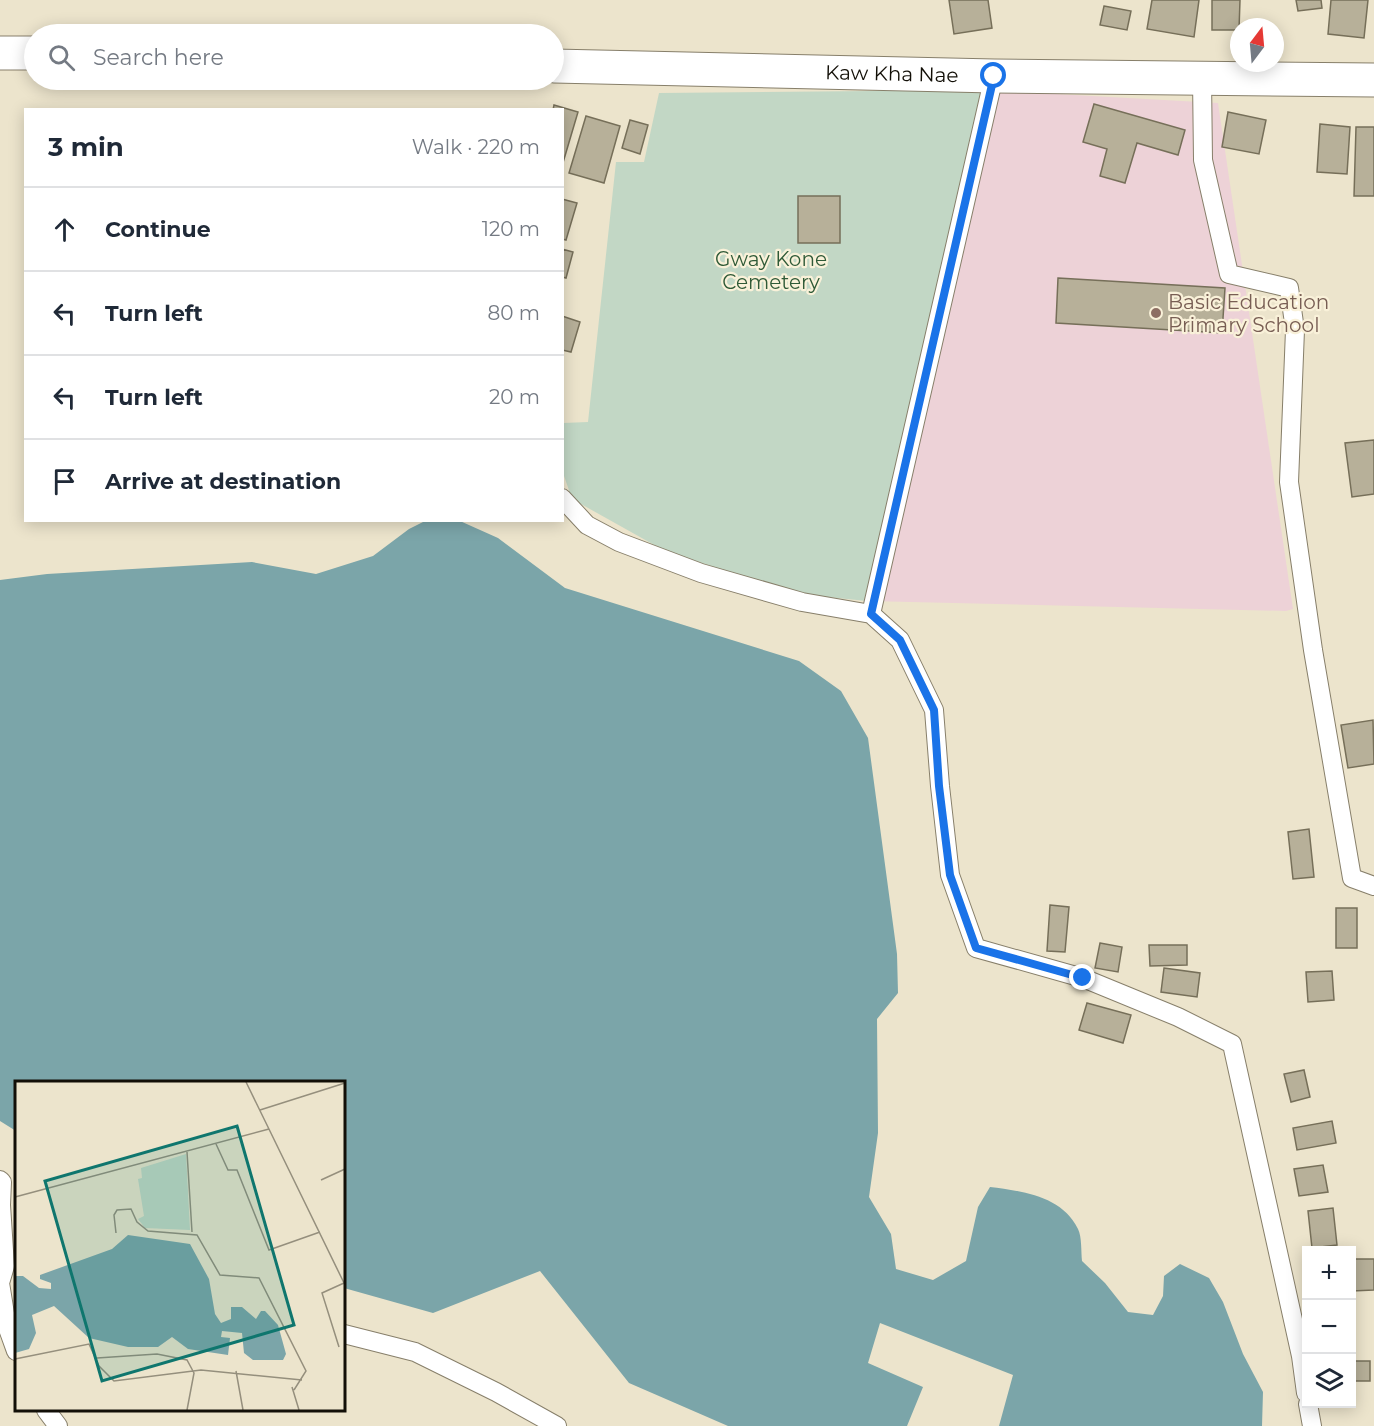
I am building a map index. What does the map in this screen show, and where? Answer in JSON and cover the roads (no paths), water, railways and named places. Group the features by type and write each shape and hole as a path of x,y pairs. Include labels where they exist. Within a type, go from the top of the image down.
{"street":[{"path":"0,52 24,53"},
{"name":"Kaw Kha Nae","path":"564,66 994,76 1374,80"}],"lane":[{"path":"871,614 994,76"},
{"path":"1202,78 1203,160 1229,274 1289,288 1295,330 1289,482 1313,650 1352,878 1374,886"},
{"path":"564,500 587,525 619,542 701,573 802,602 871,614 900,640 934,710 939,786 950,875 976,948 1083,978 1178,1017 1232,1044 1302,1363"},
{"path":"0,1180 2,1182 1,1204 11,1265 0,1283 7,1326 15,1348"},
{"path":"345,1334 414,1353 496,1392 557,1426"},
{"path":"1309,1408 1312,1426"},
{"path":"47,1411 58,1426"}],"water":[{"path":"423,522 462,522 498,538 565,588 799,661 841,691 868,738 897,954 898,993 877,1019 878,1133 869,1197 891,1234 896,1269 933,1280 966,1261 978,1207 990,1187 1028,1193 1052,1202 1071,1218 1078,1229 1082,1261 1105,1283 1128,1312 1153,1315 1163,1296 1164,1276 1180,1264 1209,1278 1223,1302 1243,1354 1263,1392 1262,1426 999,1426 1013,1375 880,1323 868,1363 923,1387 907,1426 728,1426 629,1383 540,1271 433,1313 345,1288 345,1081 15,1081 15,1130 0,1121 0,580 47,574 252,562 316,574 373,556 409,529"}],"place":[{"name":"Basic Education Primary School","path":"1156,313"}],"park label":[{"name":"Gway Kone Cemetery","path":"771,270"}]}
